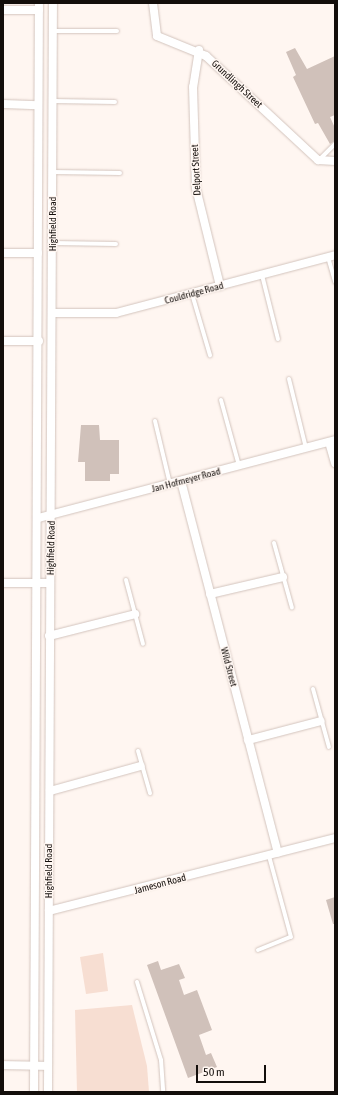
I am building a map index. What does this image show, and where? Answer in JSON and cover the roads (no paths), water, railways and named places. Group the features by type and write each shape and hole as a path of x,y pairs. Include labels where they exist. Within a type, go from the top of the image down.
{"street":[{"name":"Highfield Road","path":"48,1092 50,791 49,636 52,515 53,3"},
{"name":"Grundlingh Street","path":"153,3 157,36 199,50 318,160"},
{"name":"Highfield Road","path":"34,1092 38,583 39,7"},
{"path":"3,10 39,7"},
{"name":"Delport Street","path":"199,50 193,87 196,188 220,286"},
{"path":"3,104 38,105"},
{"path":"318,160 335,161"},
{"path":"3,253 38,253"},
{"name":"Couldridge Road","path":"52,313 116,313 332,256"},
{"path":"3,341 38,341"},
{"path":"332,441 335,463"},
{"name":"Jan Hofmeyer Road","path":"38,518 332,441"},
{"name":"Wild Street","path":"182,481 248,740 274,854"},
{"path":"210,594 283,577"},
{"path":"3,583 50,583"},
{"path":"49,636 135,614"},
{"path":"248,740 321,720"},
{"path":"50,791 141,766"},
{"name":"Jameson Road","path":"49,911 335,838"},
{"path":"3,1065 48,1066"}],"lane":[{"path":"52,31 117,31"},
{"path":"52,102 115,102"},
{"path":"318,160 335,144"},
{"path":"53,172 120,173"},
{"path":"53,243 116,244"},
{"path":"332,256 335,282"},
{"path":"262,275 278,339"},
{"path":"192,294 210,355"},
{"path":"288,379 306,448"},
{"path":"221,400 239,466"},
{"path":"155,421 170,484"},
{"path":"274,543 292,608"},
{"path":"126,580 143,644"},
{"path":"313,689 329,747"},
{"path":"138,750 141,766 150,793"},
{"path":"258,950 291,937 274,854"},
{"path":"137,982 161,1060 163,1092"}]}
